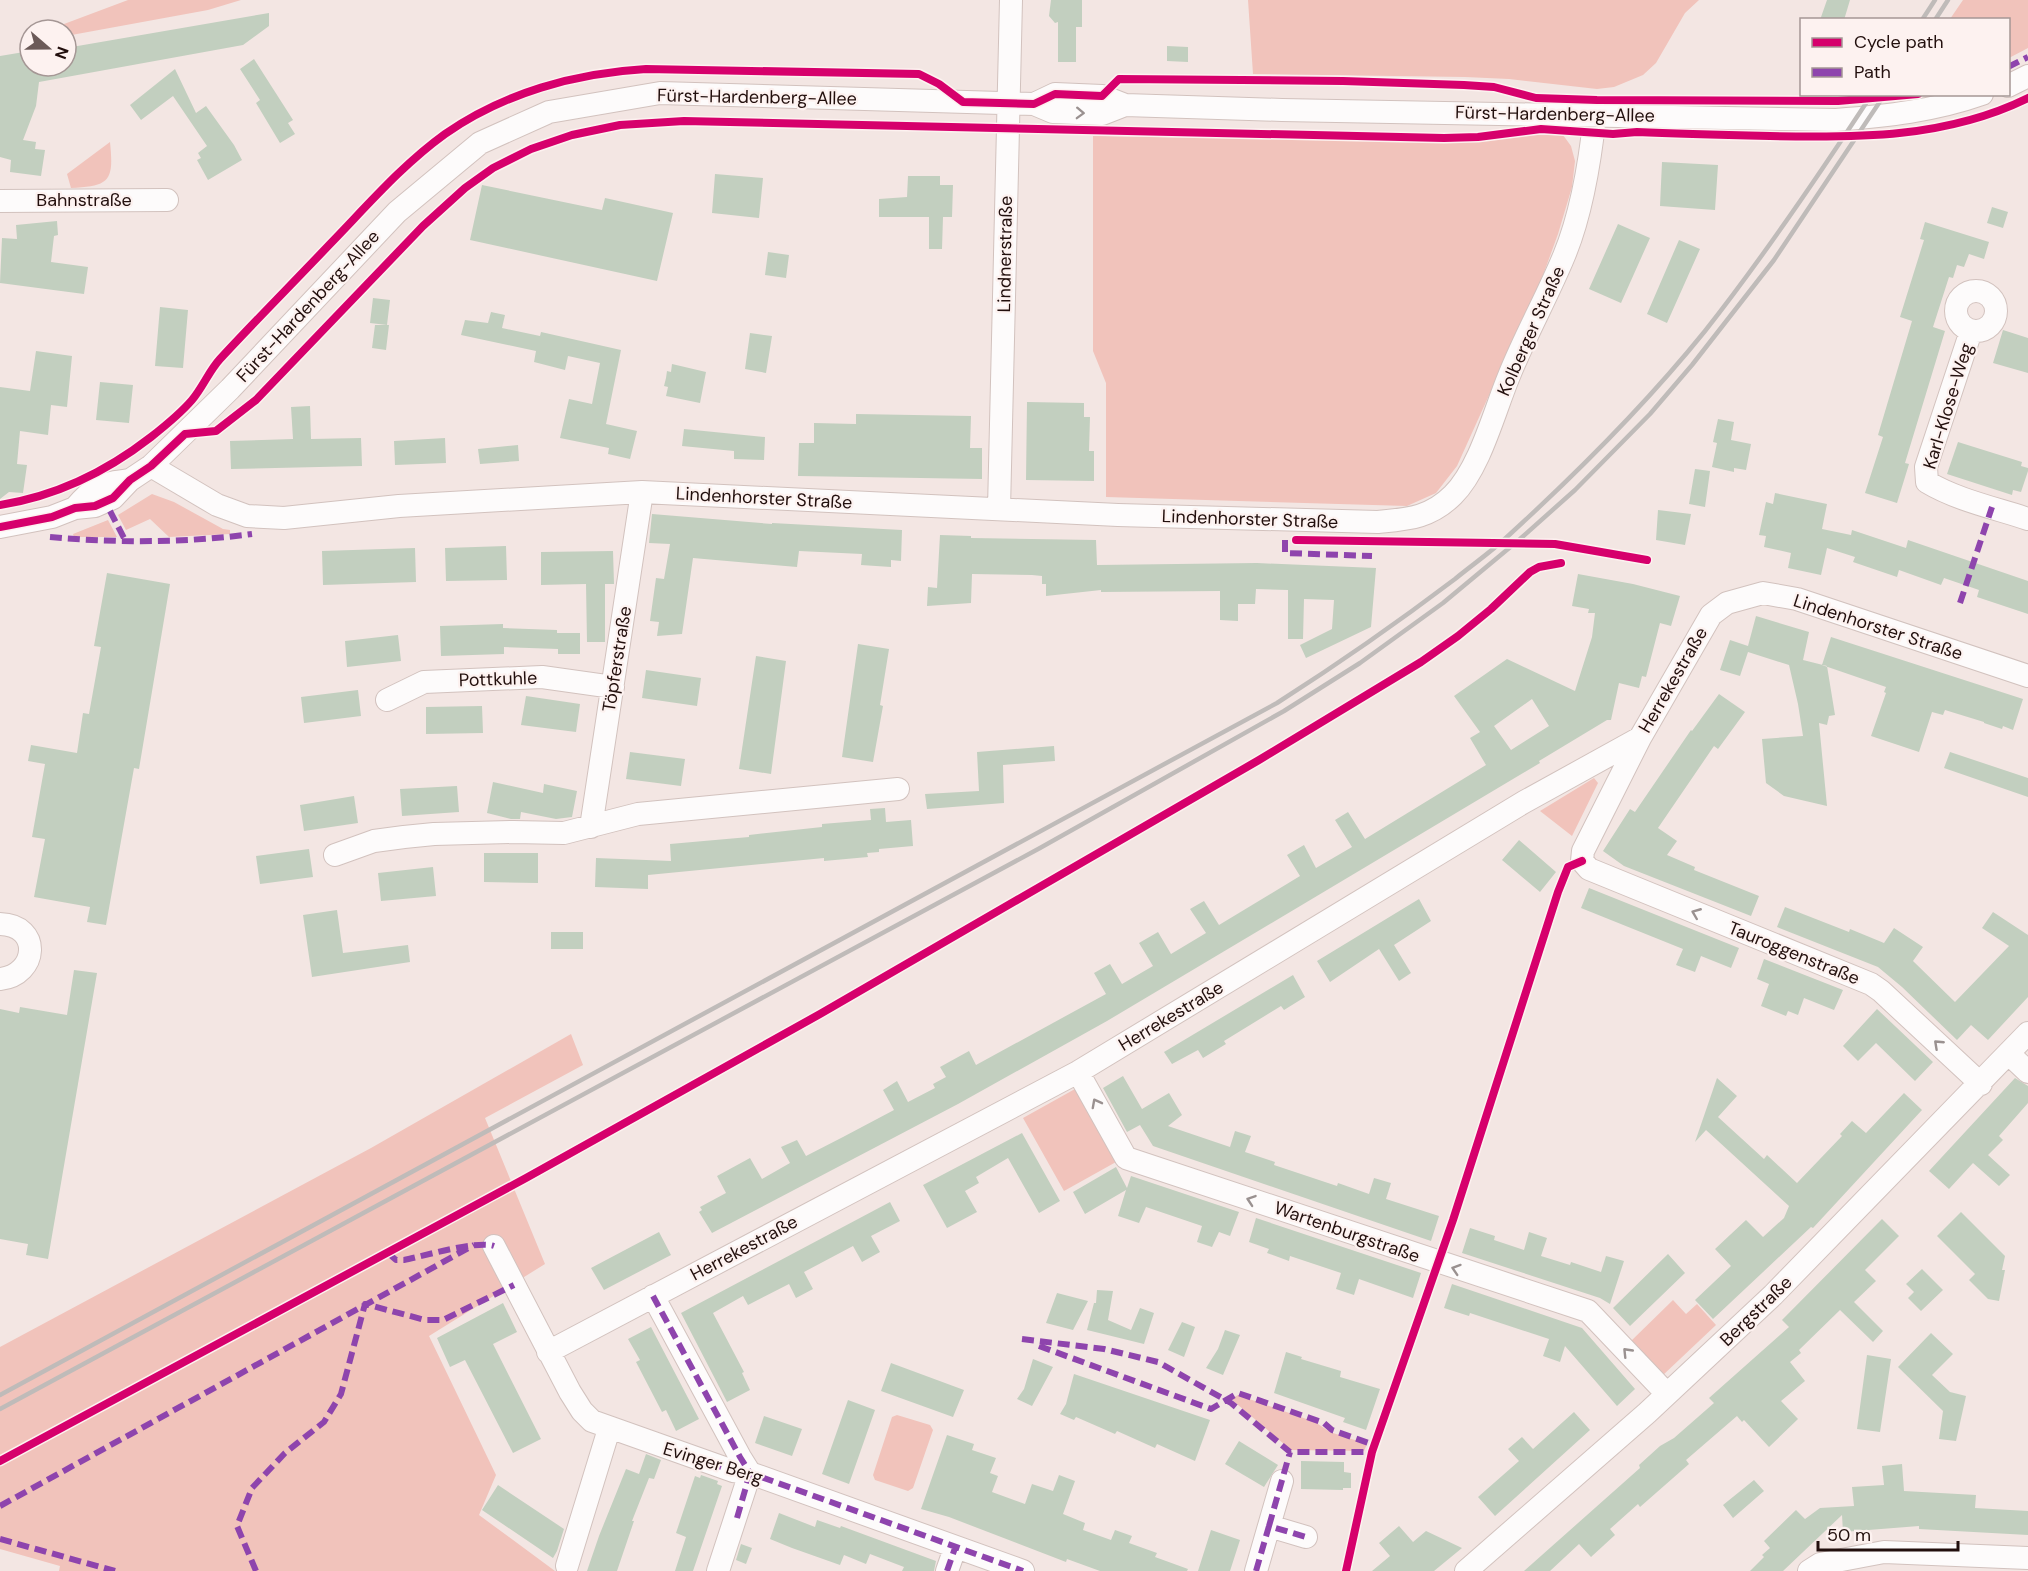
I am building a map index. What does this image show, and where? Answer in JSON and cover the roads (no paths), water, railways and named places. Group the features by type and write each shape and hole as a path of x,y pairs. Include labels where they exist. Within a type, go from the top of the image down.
{"street":[{"name":"Lindnerstraße","path":"999,509 1011,0"},
{"path":"2010,85 2028,76"},
{"name":"Fürst-Hardenberg-Allee","path":"152,466 230,389 397,212 480,143 549,112 660,93 1034,104 1055,94 1102,96 1125,105 1836,120 1893,116 1953,104 1976,96"},
{"name":"Kolberger Straße","path":"1415,518 1436,508 1451,497 1470,472 1515,360 1565,254 1579,207 1592,148 1595,115"},
{"name":"Bahnstraße","path":"0,201 167,200"},
{"name":"Karl-Klose-Weg","path":"1971,331 1926,467 1927,482 1956,495 2028,519"},
{"path":"0,527 52,517 75,508 95,506 113,498 130,480 152,466"},
{"name":"Lindenhorster Straße","path":"152,466 217,505 247,516 284,518 399,506 642,492 1119,515 1378,522 1415,518"},
{"name":"Töpferstraße","path":"591,827 642,492"},
{"name":"Lindenhorster Straße","path":"1727,603 1763,593 1797,599 2028,676"},
{"name":"Herrekestraße","path":"548,1352 1078,1072 1524,802 1640,738 1711,615 1727,603"},
{"name":"Pottkuhle","path":"387,700 424,682 542,677 613,687"},
{"name":"Tauroggenstraße","path":"1640,738 1583,851 1582,861 1589,869 1871,984 1981,1084"},
{"path":"334,855 374,840 444,834 564,833 638,814 898,789"},
{"path":"0,924 7,924 23,931 30,942 30,958 19,973 0,979"},
{"name":"Bergstraße","path":"1466,1571 1667,1394 1773,1295 1981,1084 2028,1033"},
{"path":"2009,1054 2028,1071"},
{"name":"Wartenburgstraße","path":"1078,1072 1126,1158 1588,1311 1667,1394"},
{"name":"Evinger Berg","path":"494,1246 548,1352 582,1411 592,1421 609,1429 734,1471 750,1473 1023,1571"},
{"path":"653,1296 750,1473 718,1571"},
{"path":"567,1566 609,1429"},
{"path":"1256,1571 1282,1481"},
{"path":"1269,1526 1306,1537"},
{"path":"947,1571 955,1548"},
{"path":"1809,1571 1820,1564 1884,1552 2028,1558"}],"railway":[{"path":"1923,18 1935,0"},
{"path":"1936,18 1948,0"},
{"path":"0,1395 1277,703 1367,643 1502,542 1585,463 1635,411 1705,331 1749,273 1812,185 1871,96"},
{"path":"0,1409 1040,848 1284,711 1360,663 1443,603 1520,539 1575,490 1650,414 1692,365 1774,260 1884,96"}]}
